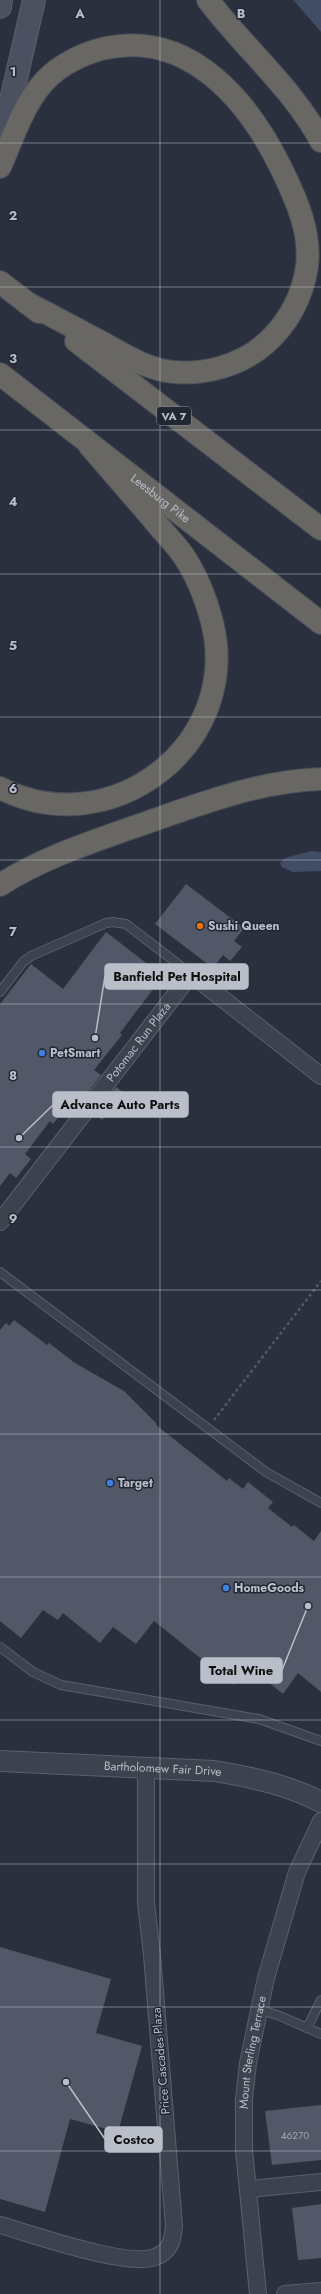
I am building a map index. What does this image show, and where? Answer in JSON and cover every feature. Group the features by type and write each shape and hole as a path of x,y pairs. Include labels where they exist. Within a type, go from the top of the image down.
{"highway":[{"path":"208,0 226,23 250,48 292,97 321,141"},
{"path":"0,167 25,110 36,92 52,74 78,58 97,50 120,45 142,45 167,50 197,64 220,82 250,116 274,153 296,198 304,222 307,267 303,285 290,316 273,337 259,350 227,366 192,372 173,372 157,369 137,362 27,303"},
{"name":"VA 7","path":"0,282 321,529"},
{"name":"Leesburg Pike","path":"0,374 89,445 321,623"},
{"path":"0,788 22,797 58,804 92,803 126,793 156,776 181,752 200,723 212,691 215,668 215,639 209,611 184,556 89,445"},
{"path":"0,885 29,868 61,853 192,806 295,780 321,780"}],"main road":[{"path":"0,7 2,0"},
{"path":"0,148 34,0"}],"street":[{"path":"191,974 321,1076"},
{"name":"Potomac Run Plaza","path":"0,1222 191,974"},
{"name":"Bartholomew Fair Drive","path":"0,1761 214,1772 245,1776 286,1788 321,1802"},
{"name":"Price Cascades Plaza","path":"0,2225 113,2257 142,2260 156,2257 167,2250 173,2241 174,2226 165,2113 146,1903 146,1768"},
{"name":"Mount Sterling Terrace","path":"258,2294 249,2189 244,2150 244,2099 248,2064 258,2009 297,1872 321,1821"},
{"path":"249,2189 321,2182"},
{"path":"285,2294 321,2291"}],"lane":[{"path":"0,992 23,962 31,956 106,923 113,922 126,924 191,974"},
{"path":"0,1272 266,1472 321,1504"},
{"path":"0,1647 33,1672 61,1685 259,1719 321,1741"},
{"path":"308,2028 321,2000"},
{"path":"258,2009 321,2034"}],"path":[{"path":"208,1428 321,1281"}],"water":[{"path":"293,0 321,0 321,32 295,2"},
{"path":"311,851 321,852 321,871 293,872 282,867 280,863 285,858"}],"building":[{"name":"Sushi Queen","path":"186,884 244,928 234,941 242,947 230,961 223,955 213,968 155,924"},
{"path":"106,932 163,976 120,1033 122,1035 94,1070 101,1075 80,1102 74,1097 53,1124 50,1121 25,1154 31,1159 16,1178 10,1173 0,1186 0,1004 31,964 63,989"},
{"path":"116,1087 123,1092 102,1120 95,1114"},
{"name":"Target","path":"14,1320 47,1345 49,1343 75,1363 124,1391 157,1424 156,1425 227,1481 229,1478 243,1489 248,1482 273,1502 268,1508 292,1527 294,1525 314,1541 321,1531 321,1692 298,1673 283,1694 248,1666 234,1685 154,1621 136,1644 113,1627 100,1643 63,1613 58,1620 43,1610 21,1638 0,1621 0,1330 6,1323 9,1326"},
{"path":"0,1947 111,1979 96,2033 142,2046 118,2132 70,2119 45,2212 0,2199"},
{"path":"321,2105 321,2160 272,2165 265,2111"},
{"path":"321,2204 321,2258 298,2260 292,2208"}],"place":[{"name":"Sushi Queen","path":"200,926"},
{"name":"Banfield Pet Hospital","path":"95,1038"},
{"name":"PetSmart","path":"42,1053"},
{"name":"Advance Auto Parts","path":"19,1138"},
{"name":"Target","path":"110,1483"},
{"name":"HomeGoods","path":"226,1588"},
{"name":"Total Wine","path":"308,1606"},
{"name":"Costco","path":"66,2082"}]}
